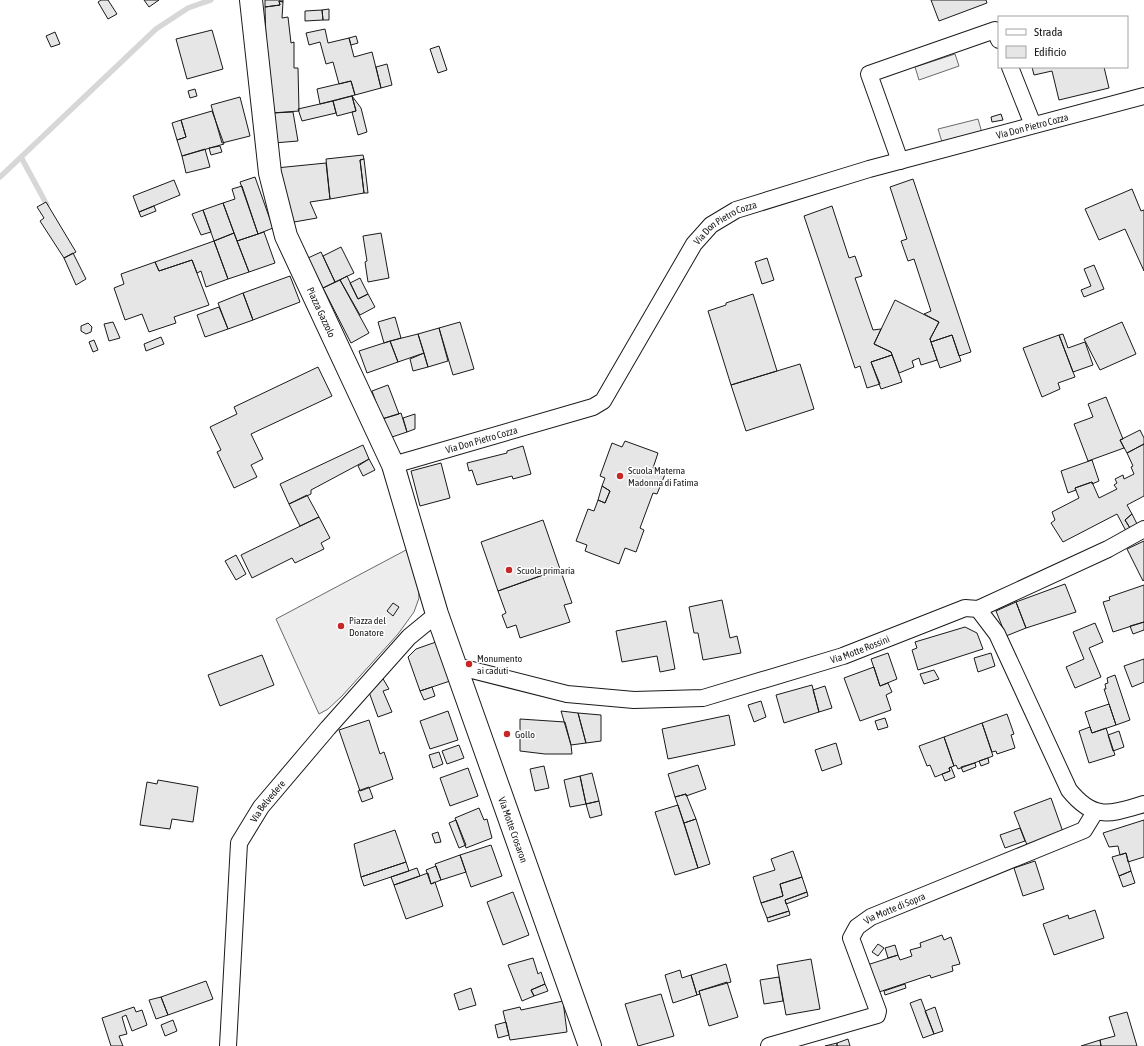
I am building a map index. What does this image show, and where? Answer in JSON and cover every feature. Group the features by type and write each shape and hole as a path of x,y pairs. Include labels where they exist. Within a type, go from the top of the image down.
{"street":[{"name":"Piazza Gazzolo","path":"251,0 270,173 286,236 393,465 437,614"},
{"path":"900,161 869,74 995,30 998,38"},
{"path":"1010,68 1033,125"},
{"name":"Via Don Pietro Cozza","path":"393,465 593,407 603,401 694,244 711,224 736,210 900,161 1144,96"},
{"path":"1144,529 1108,549 978,609 997,634 1069,790 1076,799 1095,812 1116,813 1144,804"},
{"name":"Via Motte Rossini","path":"456,666 567,694 634,700 704,698 843,656 965,608 978,609"},
{"name":"Via Motte Crosaron","path":"437,614 590,1046"},
{"name":"Via Belvedere","path":"228,1046 239,843 261,807 328,728 409,637 437,614"},
{"name":"Via Motte di Sopra","path":"769,1046 876,1015 878,1011 851,938 857,927 871,917 1084,830 1095,812"}],"shaded area":[{"path":"955,54 959,66 919,80 915,67"},
{"path":"978,119 982,133 942,142 938,129"},
{"name":"Piazza del Donatore","path":"406,550 418,582 419,598 414,612 398,634 342,696 328,709 319,714 276,619"}],"building":[{"path":"101,0 108,0 117,14 108,19 98,2"},
{"path":"144,0 159,0 149,7"},
{"path":"265,0 283,0 283,2 279,1 280,5 265,7"},
{"path":"931,0 986,0 987,3 939,21"},
{"path":"279,1 283,2 282,18 288,17 291,43 294,42 294,68 298,68 299,111 272,113 266,43 265,7 280,5"},
{"path":"329,9 329,20 323,20 322,10"},
{"path":"322,10 323,20 305,21 305,11"},
{"path":"325,29 328,43 349,38 354,57 372,52 381,88 355,95 351,81 339,84 333,62 326,64 320,42 309,45 306,33"},
{"path":"212,30 223,69 187,79 176,39"},
{"path":"55,32 60,44 51,47 46,36"},
{"path":"356,36 358,43 351,45 349,38"},
{"path":"439,46 447,70 438,73 430,49"},
{"path":"387,64 392,85 381,88 376,67"},
{"path":"1032,68 1104,68 1109,88 1059,100 1052,71 1034,75"},
{"path":"351,81 355,95 320,104 317,89"},
{"path":"195,89 197,96 190,98 188,91"},
{"path":"352,96 361,108 367,132 358,135 352,112 356,111"},
{"path":"352,96 356,111 337,116 333,101"},
{"path":"240,97 250,136 222,143 211,105"},
{"path":"333,101 336,113 302,121 298,109"},
{"path":"212,111 224,144 182,156 177,140 186,137 181,120"},
{"path":"293,112 298,141 274,143 272,113"},
{"path":"1001,114 1003,120 992,122 991,117"},
{"path":"181,120 186,137 177,140 172,123"},
{"path":"220,146 222,152 211,155 209,148"},
{"path":"205,149 210,167 186,173 182,156"},
{"path":"363,155 364,159 360,160 364,193 330,199 326,159"},
{"path":"364,159 368,193 364,193 360,160"},
{"path":"326,163 330,199 310,202 317,218 294,222 276,168"},
{"path":"255,177 273,228 258,234 240,182"},
{"path":"913,179 971,352 959,356 952,335 931,342 930,339 939,322 924,314 931,311 914,259 908,261 901,241 907,239 890,187"},
{"path":"174,180 180,195 139,212 133,196"},
{"path":"242,186 258,234 237,241 223,203 235,199 232,189"},
{"path":"1132,189 1141,211 1144,210 1144,271 1125,229 1099,240 1085,209"},
{"path":"46,202 76,252 64,258 40,221 44,218 37,207"},
{"path":"223,203 234,233 214,241 203,210"},
{"path":"154,206 156,211 141,217 139,212"},
{"path":"832,206 849,258 855,256 862,276 855,278 873,330 881,329 874,344 891,352 892,355 871,362 880,384 867,388 860,366 855,368 804,216"},
{"path":"203,210 211,232 201,235 192,214"},
{"path":"264,232 275,263 249,272 237,241"},
{"path":"234,233 249,272 228,279 214,241"},
{"path":"381,233 389,278 368,282 365,262 367,261 363,236"},
{"path":"214,241 228,279 206,287 201,271 197,273 192,260 159,271 155,262"},
{"path":"341,247 354,273 335,282 323,256"},
{"path":"321,252 335,282 323,288 308,258"},
{"path":"73,253 86,279 76,285 64,258"},
{"path":"767,258 774,280 762,284 755,262"},
{"path":"192,260 209,305 174,317 176,323 149,332 142,314 125,320 114,288 124,284 121,274 155,262 159,271"},
{"path":"1094,265 1104,289 1084,297 1081,290 1091,286 1084,269"},
{"path":"290,276 300,302 253,320 243,293"},
{"path":"347,276 358,299 368,294 375,307 360,315 340,280"},
{"path":"360,278 368,294 358,299 350,283"},
{"path":"340,280 369,333 351,343 323,288"},
{"path":"243,293 253,320 228,329 218,303"},
{"path":"753,294 777,371 731,385 708,311"},
{"path":"895,300 939,322 930,339 937,360 921,365 919,358 912,361 914,367 899,373 891,352 874,344"},
{"path":"219,307 228,329 205,337 197,315"},
{"path":"395,317 401,338 384,343 378,322"},
{"path":"113,322 120,338 109,341 104,324"},
{"path":"460,322 474,369 453,375 439,328"},
{"path":"1122,322 1136,354 1100,370 1084,339"},
{"path":"88,323 92,327 91,332 86,334 81,331 81,326"},
{"path":"439,328 448,361 428,367 418,334"},
{"path":"418,334 424,353 398,362 390,341"},
{"path":"1063,334 1068,348 1085,342 1093,365 1073,372 1059,335"},
{"path":"952,335 961,361 940,368 931,342"},
{"path":"1059,335 1075,377 1058,383 1060,389 1042,397 1023,348"},
{"path":"161,337 164,344 146,351 144,344"},
{"path":"94,340 98,350 93,352 89,342"},
{"path":"390,341 398,362 367,373 359,351"},
{"path":"424,353 428,367 413,371 410,359"},
{"path":"892,355 902,382 881,389 871,362"},
{"path":"800,364 814,409 746,431 731,385"},
{"path":"318,367 332,396 251,434 263,459 251,465 257,477 234,488 217,452 221,450 210,427 237,414 234,407"},
{"path":"388,385 399,414 382,419 372,391"},
{"path":"1106,397 1123,439 1120,440 1124,448 1088,461 1074,424 1093,417 1088,404"},
{"path":"401,413 407,432 389,438 382,419"},
{"path":"415,414 415,429 407,432 403,418"},
{"path":"1140,430 1144,438 1144,444 1127,453 1120,440"},
{"path":"625,441 658,453 653,468 666,472 657,494 653,493 640,528 644,530 636,552 625,548 619,564 585,551 587,545 576,541 588,509 594,511 598,500 605,503 610,491 602,486 605,478 600,476 612,443 622,447"},
{"path":"1144,444 1144,496 1127,505 1132,514 1125,520 1130,528 1126,531 1117,514 1063,542 1051,523 1055,520 1052,512 1079,498 1075,488 1092,482 1099,498 1117,489 1114,485 1117,483 1115,479 1123,475 1124,479 1134,474 1131,467 1133,466 1127,453"},
{"path":"363,445 369,459 311,490 311,494 289,504 280,484"},
{"path":"523,446 531,474 513,479 512,476 477,485 472,470 469,471 467,463 507,453 507,451"},
{"path":"369,459 375,470 363,476 358,466"},
{"path":"1092,460 1099,481 1075,488 1076,490 1068,493 1061,471"},
{"path":"441,463 450,498 420,506 411,471"},
{"path":"602,486 610,491 605,503 598,500"},
{"path":"307,495 319,517 300,526 289,504"},
{"path":"1132,514 1137,524 1130,528 1125,520"},
{"path":"319,517 330,538 321,543 324,549 295,563 292,558 252,578 241,555"},
{"path":"543,520 560,569 498,591 481,542"},
{"path":"1144,541 1144,580 1143,581 1127,549"},
{"path":"236,555 246,574 236,580 225,561"},
{"path":"560,569 572,603 564,605 570,622 520,638 516,625 507,628 502,615 506,613 498,591"},
{"path":"1065,584 1076,612 1026,628 1016,602"},
{"path":"1144,585 1144,622 1113,632 1103,602 1110,600 1109,597"},
{"path":"722,600 730,638 737,636 741,653 703,660 698,633 694,633 689,607"},
{"path":"1016,602 1026,628 1006,636 996,611"},
{"path":"393,603 399,607 393,616 387,611"},
{"path":"666,621 675,669 660,672 657,656 622,662 616,631"},
{"path":"1144,622 1144,630 1133,634 1130,626"},
{"path":"1095,623 1103,642 1089,648 1101,677 1075,688 1066,667 1084,659 1073,632"},
{"path":"965,627 977,633 983,649 918,670 912,650 917,648 915,642"},
{"path":"436,642 450,681 420,691 408,657 416,649"},
{"path":"888,653 897,679 880,686 871,659"},
{"path":"991,653 995,666 978,672 974,658"},
{"path":"262,655 274,685 220,706 208,675"},
{"path":"1144,659 1144,682 1132,687 1124,666"},
{"path":"874,667 880,686 888,683 892,692 886,695 891,710 860,721 844,678"},
{"path":"934,670 939,679 924,684 920,674"},
{"path":"1115,675 1130,720 1116,725 1104,689 1106,689 1105,684 1108,683 1107,678"},
{"path":"382,677 389,689 383,691 392,712 378,717 369,692"},
{"path":"812,685 819,712 784,723 776,695"},
{"path":"825,686 832,708 819,712 813,690"},
{"path":"432,687 435,696 424,700 420,691"},
{"path":"761,701 766,717 754,722 748,705"},
{"path":"1109,704 1116,725 1092,733 1085,712"},
{"path":"448,711 458,740 430,749 420,721"},
{"path":"561,711 578,713 586,743 571,745"},
{"path":"578,713 601,715 601,741 586,743"},
{"path":"1007,714 1014,734 1011,735 1015,748 997,754 996,751 992,752 982,723"},
{"path":"729,715 735,745 668,759 662,729"},
{"path":"885,718 888,727 878,730 875,721"},
{"path":"520,719 565,722 572,754 545,754 520,751"},
{"path":"369,720 380,754 384,752 393,779 360,791 339,730"},
{"path":"982,723 993,756 958,769 956,765 954,766 944,737"},
{"path":"1090,727 1092,733 1106,728 1115,755 1089,763 1079,731"},
{"path":"1119,731 1124,747 1113,751 1108,735"},
{"path":"944,737 954,766 949,768 950,771 935,777 930,765 927,766 919,746"},
{"path":"836,743 842,764 822,771 815,750"},
{"path":"459,745 464,758 447,764 442,751"},
{"path":"439,752 443,764 433,768 429,755"},
{"path":"988,758 989,763 981,766 979,761"},
{"path":"975,763 976,767 963,772 961,767"},
{"path":"698,765 706,789 686,796 686,794 675,797 668,774"},
{"path":"544,766 549,788 535,791 530,769"},
{"path":"951,767 955,777 945,781 942,774 950,771 949,768"},
{"path":"468,768 478,796 450,806 440,778"},
{"path":"592,773 599,801 586,804 580,776"},
{"path":"580,776 586,804 570,807 564,780"},
{"path":"158,780 198,787 193,822 172,819 170,829 140,825 147,782 157,784"},
{"path":"369,787 373,798 362,802 358,791"},
{"path":"686,794 696,819 684,823 675,797"},
{"path":"1051,798 1063,832 1027,845 1014,812"},
{"path":"599,801 602,815 590,818 586,804"},
{"path":"678,805 698,868 675,875 655,812"},
{"path":"479,808 484,820 487,819 492,838 466,848 455,818"},
{"path":"696,819 710,864 698,868 684,823"},
{"path":"456,820 466,845 459,848 449,823"},
{"path":"1144,820 1144,857 1128,862 1126,853 1120,855 1118,846 1109,847 1103,833"},
{"path":"1020,828 1025,841 1005,848 1000,835"},
{"path":"395,830 406,862 361,877 354,844"},
{"path":"438,832 441,842 435,843 432,834"},
{"path":"491,845 502,876 471,887 460,855"},
{"path":"793,851 802,877 780,884 783,896 761,903 753,877 775,870 771,859"},
{"path":"1126,853 1131,871 1119,876 1112,857"},
{"path":"460,855 466,872 441,880 435,864"},
{"path":"1035,861 1044,889 1023,896 1014,868"},
{"path":"406,862 409,871 364,886 361,877"},
{"path":"436,866 441,880 431,884 426,870"},
{"path":"417,868 420,876 394,885 391,877"},
{"path":"1131,871 1135,883 1123,887 1119,876"},
{"path":"428,873 431,884 435,882 443,906 406,919 394,885"},
{"path":"802,877 807,892 785,900 789,911 767,918 761,903 783,896 780,884"},
{"path":"513,892 529,935 503,945 487,902"},
{"path":"807,892 808,896 786,904 785,900"},
{"path":"1095,910 1104,938 1054,955 1043,924 1068,915 1069,919"},
{"path":"789,911 790,915 768,922 767,918"},
{"path":"942,935 944,940 951,937 960,964 952,966 953,971 931,978 930,975 873,994 864,966 898,955 900,960 912,956 910,950 921,947 920,943"},
{"path":"878,944 884,948 878,956 872,952"},
{"path":"895,945 898,955 888,958 885,948"},
{"path":"533,958 538,974 541,972 545,984 531,990 534,996 522,1001 508,965"},
{"path":"811,959 820,1009 786,1015 777,965"},
{"path":"726,964 731,982 699,991 700,994 697,995 691,975"},
{"path":"680,970 682,978 691,975 697,995 673,1003 665,975"},
{"path":"779,977 783,1001 764,1004 760,980"},
{"path":"206,981 213,999 168,1015 161,997"},
{"path":"727,982 738,1017 709,1026 699,991"},
{"path":"545,984 548,991 534,996 531,990"},
{"path":"905,984 906,988 885,995 884,991"},
{"path":"471,988 476,1005 459,1010 454,994"},
{"path":"661,994 674,1036 638,1046 625,1004"},
{"path":"161,997 168,1015 156,1019 149,1000"},
{"path":"921,999 934,1034 923,1038 910,1003"},
{"path":"563,1001 567,1032 510,1040 503,1011 520,1007 521,1010"},
{"path":"134,1007 136,1012 142,1010 147,1025 132,1031 126,1015 122,1017 127,1034 119,1036 123,1046 111,1046 102,1018"},
{"path":"935,1007 943,1031 934,1034 925,1011"},
{"path":"1127,1012 1137,1046 1101,1046 1100,1040 1115,1036 1109,1017"},
{"path":"173,1020 177,1031 165,1036 161,1025"},
{"path":"506,1022 509,1035 498,1038 495,1025"},
{"path":"848,1039 850,1046 837,1046 837,1043"},
{"path":"1100,1040 1101,1046 1081,1046"},
{"path":"837,1043 837,1046 825,1046"}],"waterway":[{"path":"0,177 156,29 188,8 211,0"},
{"path":"21,157 47,205"}],"place":[{"name":"Scuola Materna Madonna di Fatima","path":"620,476"},
{"name":"Scuola primaria","path":"509,570"},
{"name":"Piazza del Donatore","path":"341,626"},
{"name":"Monumento ai caduti","path":"469,664"},
{"name":"Gollo","path":"507,734"}]}
